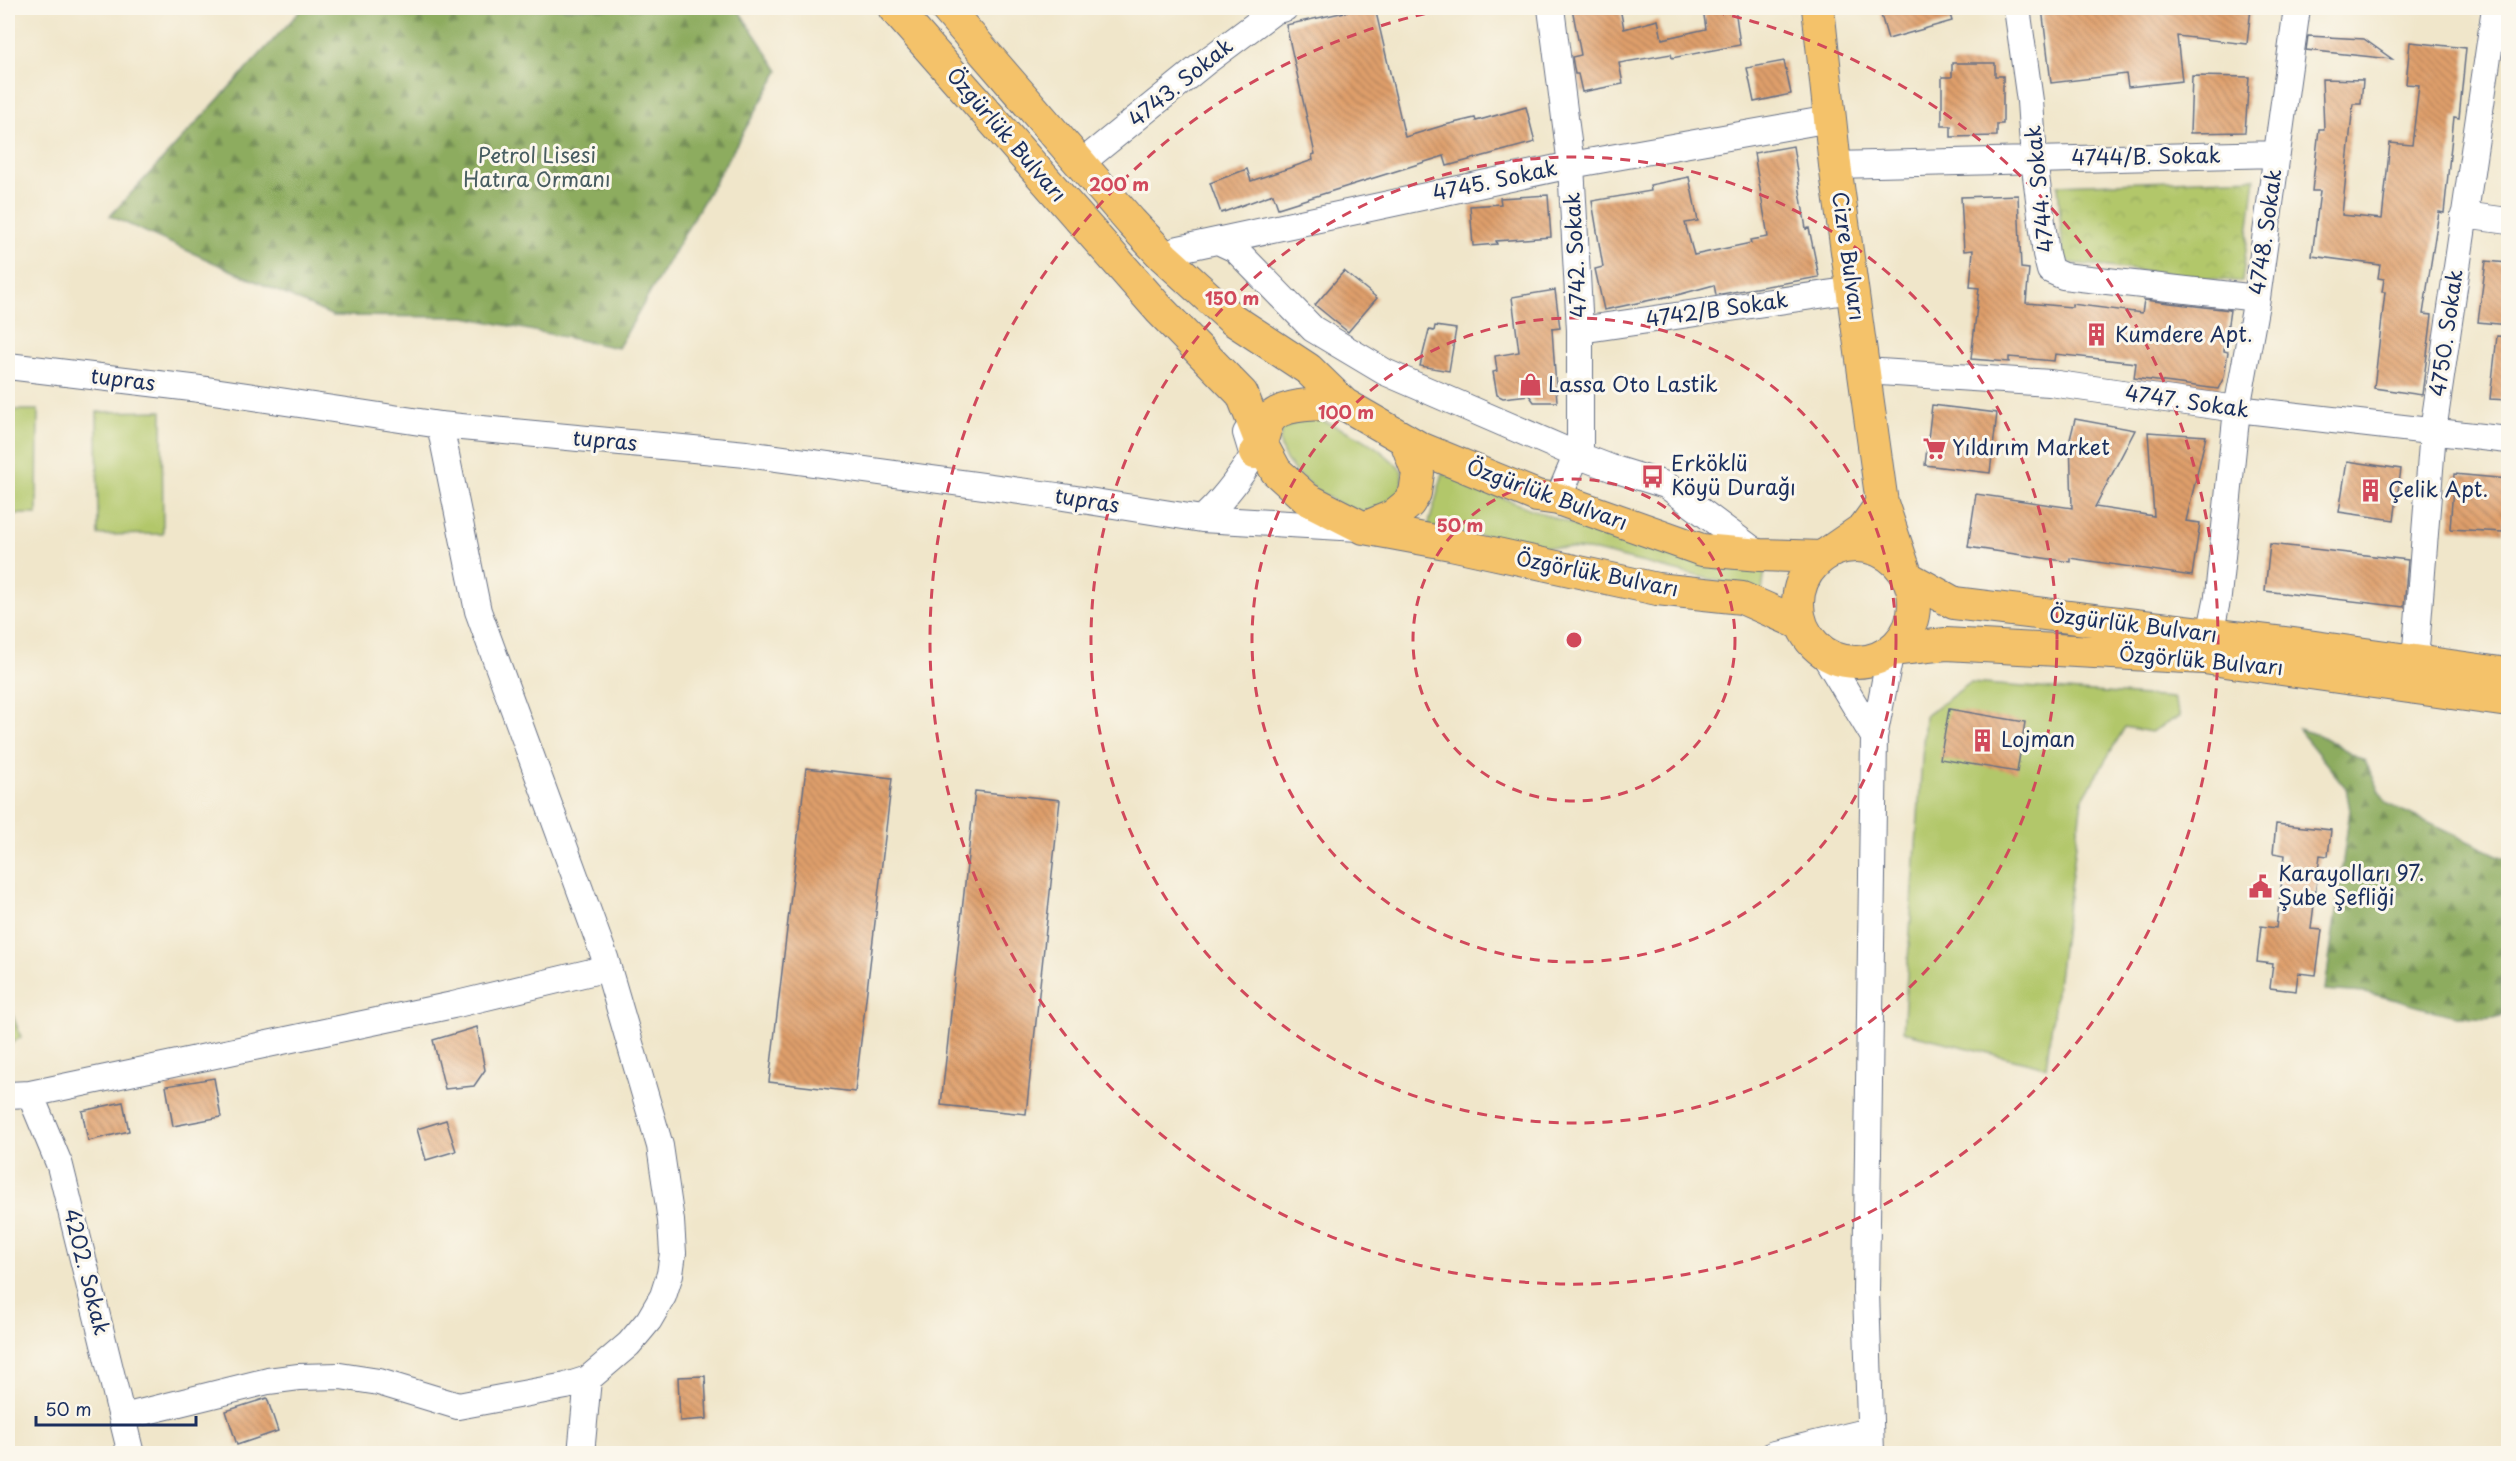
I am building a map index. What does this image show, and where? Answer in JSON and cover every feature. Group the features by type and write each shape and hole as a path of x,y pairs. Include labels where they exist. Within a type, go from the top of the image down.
{"main road":[{"name":"Özgürlük Bulvarı","path":"894,8 1160,309 1242,394"},
{"name":"Özgürlük Bulvarı","path":"946,8 1080,164 1164,257 1232,319 1308,369 1344,404 1420,448 1537,496 1558,499 1702,550 1822,557"},
{"name":"Cizre Bulvarı","path":"1818,8 1835,165 1882,503 1907,576"},
{"name":"Özgörlük Bulvarı","path":"1242,394 1257,451 1307,499 1364,528 1657,589 1742,598 1801,624"},
{"path":"1257,451 1269,421 1280,410 1321,404 1344,404"},
{"path":"1364,528 1393,516 1409,503 1415,493 1418,473 1405,439"},
{"path":"1822,557 1839,549 1859,546 1878,551 1895,561 1907,576 1914,608 1903,638 1891,650 1875,659 1857,662 1839,660 1822,651 1809,639 1801,624 1798,609 1798,594 1811,567 1822,557 1864,528 1882,503"},
{"name":"Özgürlük Bulvarı","path":"1907,576 1954,603 2292,644 2508,674"},
{"name":"Özgörlük Bulvarı","path":"1891,650 1946,644 2204,658 2508,701"}],"street":[{"name":"4743. Sokak","path":"1080,164 1207,61 1274,11 1285,8"},
{"name":"4742. Sokak","path":"1551,8 1570,165 1580,330 1580,447 1558,499"},
{"name":"4744. Sokak","path":"2017,8 2030,101 2034,160 2050,270 2063,276 2257,298"},
{"name":"4748. Sokak","path":"2210,635 2218,596 2237,409 2257,298 2297,8"},
{"name":"4750. Sokak","path":"2415,661 2433,431 2496,8"},
{"name":"4745. Sokak","path":"1164,257 1179,249 1570,165 1830,119"},
{"name":"4744/B. Sokak","path":"1835,165 2277,154"},
{"path":"2464,214 2508,221"},
{"path":"1218,241 1235,249 1313,329 1374,366 1469,410 1577,455 1666,485 1760,555"},
{"name":"4742/B Sokak","path":"1580,330 1853,290"},
{"name":"tupras","path":"8,366 200,389 440,425 746,454 1057,496 1202,519 1364,528"},
{"name":"4747. Sokak","path":"1865,370 2050,383 2237,409 2508,440"},
{"path":"123,1417 268,1381 299,1377 340,1376 379,1382 458,1406 566,1386 588,1379 629,1344 649,1320 663,1296 670,1274 673,1253 671,1221 660,1146 608,968 478,611 440,425"},
{"path":"1202,519 1215,508 1237,482 1257,451"},
{"path":"1774,1454 1870,1442 1866,1291 1874,737 1891,650"},
{"path":"1822,651 1874,737"},
{"path":"19,1095 453,1005 608,968"},
{"name":"4202. Sokak","path":"19,1095 60,1166 131,1454"},
{"path":"581,1454 588,1379"}],"green space":[{"name":"Petrol Lisesi Hatıra Ormanı","path":"303,8 737,8 779,71 618,348 465,317 333,316 110,216"},
{"path":"2255,178 2242,282 2071,263 2063,257 2058,185"},
{"path":"8,410 38,410 37,514 8,514"},
{"path":"162,411 163,534 98,535 97,412"},
{"path":"1313,417 1362,438 1382,452 1402,471 1402,492 1395,502 1371,510 1352,509 1328,497 1304,480 1287,461 1281,448 1280,437 1284,423"},
{"path":"1443,473 1523,506 1633,544 1674,554 1765,570 1762,592 1596,551 1535,545 1428,527"},
{"path":"1970,683 2173,698 2180,716 2151,732 2125,727 2082,800 2046,1067 1903,1032 1925,716"},
{"path":"2298,729 2319,735 2365,761 2386,803 2508,860 2508,969 2502,976 2503,1015 2490,1018 2458,1016 2370,994 2325,990 2350,810 2346,788"},
{"path":"8,1003 21,1037 8,1046"}],"building":[{"path":"1363,8 1375,8 1405,137 1445,125 1475,118 1476,121 1526,107 1535,142 1447,166 1444,156 1278,208 1273,194 1221,213 1210,183 1247,169 1251,181 1313,160 1312,155 1315,154 1286,25"},
{"path":"1572,8 1620,8 1624,29 1658,20 1662,39 1706,29 1703,9 1735,8 1740,45 1672,58 1671,54 1619,63 1623,84 1582,92 1572,57 1581,55"},
{"path":"1879,8 1948,8 1952,21 1888,39"},
{"path":"2042,8 2096,8 2097,11 2122,8 2251,8 2247,44 2177,36 2182,81 2128,87 2126,74 2051,83"},
{"path":"2308,36 2364,39 2392,59 2306,50"},
{"path":"2410,42 2466,48 2459,118 2454,117 2444,213 2439,212 2423,314 2432,315 2422,395 2374,388 2385,292 2382,292 2384,279 2378,278 2380,265 2312,256 2320,191 2312,191 2319,129 2324,129 2322,79 2363,80 2361,104 2353,104 2342,215 2382,219 2390,143 2412,145 2419,85 2406,84"},
{"path":"1784,61 1791,94 1754,102 1747,68"},
{"path":"1952,63 1995,63 1995,76 2003,76 2003,124 1997,124 1997,136 1951,137 1951,126 1942,126 1942,77 1952,77"},
{"path":"2192,76 2249,77 2245,132 2190,133"},
{"path":"1793,146 1806,229 1809,228 1819,277 1716,295 1714,285 1670,297 1604,310 1595,269 1603,267 1592,201 1651,191 1650,185 1689,177 1698,221 1685,223 1694,255 1751,243 1750,240 1768,237 1754,153"},
{"path":"1548,195 1551,237 1496,241 1497,244 1473,246 1470,206 1501,204 1500,198"},
{"path":"2018,195 2021,268 2029,269 2026,303 2072,307 2072,304 2142,313 2144,300 2230,310 2224,351 2228,352 2224,377 2218,389 2134,378 2136,363 2055,354 2054,361 2009,357 2009,362 1971,359 1979,288 1970,287 1973,250 1964,251 1961,197"},
{"path":"2486,261 2508,263 2508,325 2478,322"},
{"path":"1344,271 1377,298 1348,332 1315,305"},
{"path":"1555,290 1560,328 1552,329 1557,402 1534,402 1529,395 1503,398 1497,395 1493,372 1497,371 1495,356 1519,352 1512,297"},
{"path":"1435,326 1456,329 1449,371 1420,366 1429,330 1434,331"},
{"path":"2497,336 2508,337 2508,400 2490,399"},
{"path":"1932,405 1997,413 1990,473 1925,465"},
{"path":"2075,419 2135,430 2095,507 2154,516 2148,432 2206,436 2186,521 2200,523 2192,576 2070,558 2070,562 1968,547 1976,494 2072,508 2070,439"},
{"name":"Çelik Apt.","path":"2347,461 2401,469 2394,520 2339,512"},
{"path":"2454,474 2508,479 2503,532 2450,529"},
{"path":"2270,544 2408,560 2404,607 2265,591"},
{"name":"Lojman","path":"1949,709 2025,722 2017,772 1940,759"},
{"path":"806,768 892,778 855,1092 769,1082"},
{"path":"975,791 1060,800 1026,1114 941,1105"},
{"path":"2276,824 2331,830 2328,856 2320,855 2311,929 2322,930 2316,975 2298,973 2296,991 2270,988 2273,964 2257,962 2261,926 2276,928 2285,855 2273,853"},
{"path":"477,1027 485,1070 474,1086 445,1089 433,1040"},
{"path":"214,1078 221,1117 173,1126 166,1086"},
{"path":"123,1102 129,1131 88,1141 82,1111"},
{"path":"446,1120 456,1151 426,1160 417,1129"},
{"path":"705,1376 707,1419 680,1421 678,1377"},
{"path":"267,1398 278,1431 237,1445 226,1411"}],"place":[{"name":"Kumdere Apt.","path":"2097,335"},
{"name":"Lassa Oto Lastik","path":"1530,385"},
{"name":"Yıldırım Market","path":"1934,448"},
{"name":"Erköklü Köyü Durağı","path":"1653,476"},
{"name":"Çelik Apt.","path":"2370,490"},
{"name":"Lojman","path":"1983,740"},
{"name":"Karayolları 97. Şube Şefliği","path":"2260,886"}]}
